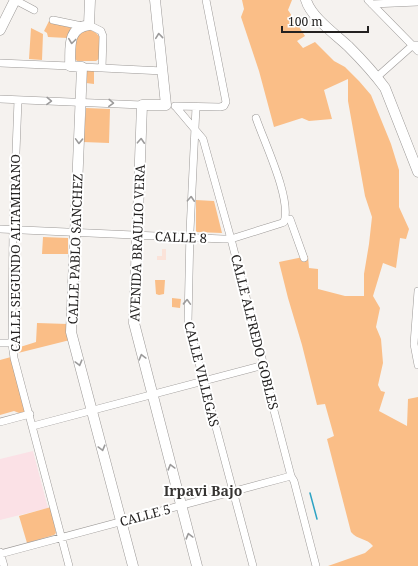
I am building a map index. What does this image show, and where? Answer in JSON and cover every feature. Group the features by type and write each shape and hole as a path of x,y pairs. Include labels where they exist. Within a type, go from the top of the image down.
{"main road":[{"path":"0,30 15,0"},
{"path":"82,67 70,66 72,36 75,31 86,25 90,0"},
{"path":"142,105 166,106 155,0"},
{"path":"306,0 313,14 349,47 377,77 385,88 418,172"},
{"name":"CALLE PABLO SANCHEZ","path":"82,67 71,332 133,566"},
{"name":"AVENIDA BRAULIO VERA","path":"142,105 134,323 198,566"}],"street":[{"path":"15,0 34,10"},
{"path":"166,106 196,108 220,107 224,106 226,102 206,0"},
{"path":"370,2 416,47 377,77"},
{"path":"370,2 418,2"},
{"path":"53,20 86,25 101,31 103,36 102,68"},
{"path":"0,63 70,66"},
{"path":"82,67 163,71"},
{"path":"0,99 142,105"},
{"name":"CALLE SEGUNDO ALTAMIRANO","path":"18,100 12,230 12,343 69,566"},
{"name":"CALLE ALFREDO GOBLES","path":"176,106 203,139 231,238 264,365 265,376 316,566"},
{"name":"CALLE VILLEGAS","path":"196,108 188,322 253,566"},
{"path":"256,118 263,139 279,176 287,219 304,258"},
{"name":"CALLE 8","path":"0,229 137,236 231,238 282,223 287,219"},
{"path":"418,291 414,344 418,365"},
{"path":"0,343 12,343"},
{"path":"33,426 264,365"},
{"path":"0,422 30,414"},
{"name":"CALLE 5","path":"0,553 291,476"},
{"path":"0,553 4,566"}],"shaded area":[{"path":"242,0 292,0 288,10 305,36 297,41 303,48 315,42 334,61 345,67 359,81 371,95 391,144 399,170 399,207 409,229 406,239 400,238 396,268 383,263 373,296 380,308 376,327 381,339 383,363 378,385 381,391 385,392 379,411 407,426 408,399 418,397 418,566 328,566 365,553 373,546 371,543 353,535 351,532 327,439 334,436 325,404 317,405 279,262 308,256 309,268 318,269 318,289 345,296 364,296 364,274 372,217 365,196 348,101 348,79 324,90 332,119 309,121 302,118 274,127 259,71 241,17 244,9"},
{"path":"49,21 72,28 67,38 48,37 47,33 44,31"},
{"path":"31,28 43,34 42,60 29,59"},
{"path":"87,29 93,31 99,36 101,44 100,58 96,61 77,61 75,59 74,38"},
{"path":"87,71 94,71 94,84 86,83"},
{"path":"86,108 110,109 109,143 83,142"},
{"path":"196,200 214,201 222,233 196,232"},
{"path":"43,237 68,238 68,254 42,254"},
{"path":"162,249 166,249 166,260 157,260 157,256 162,256"},
{"path":"155,280 165,280 164,294 156,294"},
{"path":"172,298 181,299 180,308 172,307"},
{"path":"37,323 68,324 70,340 18,353 17,348 36,342"},
{"path":"11,357 25,410 24,412 19,413 14,411 0,415 0,360"},
{"path":"33,451 48,508 0,520 0,459"},
{"path":"51,507 56,533 54,535 27,543 19,516"}],"waterway":[{"path":"310,493 317,519"}],"district":[{"name":"Irpavi Bajo","path":"203,490"}]}
